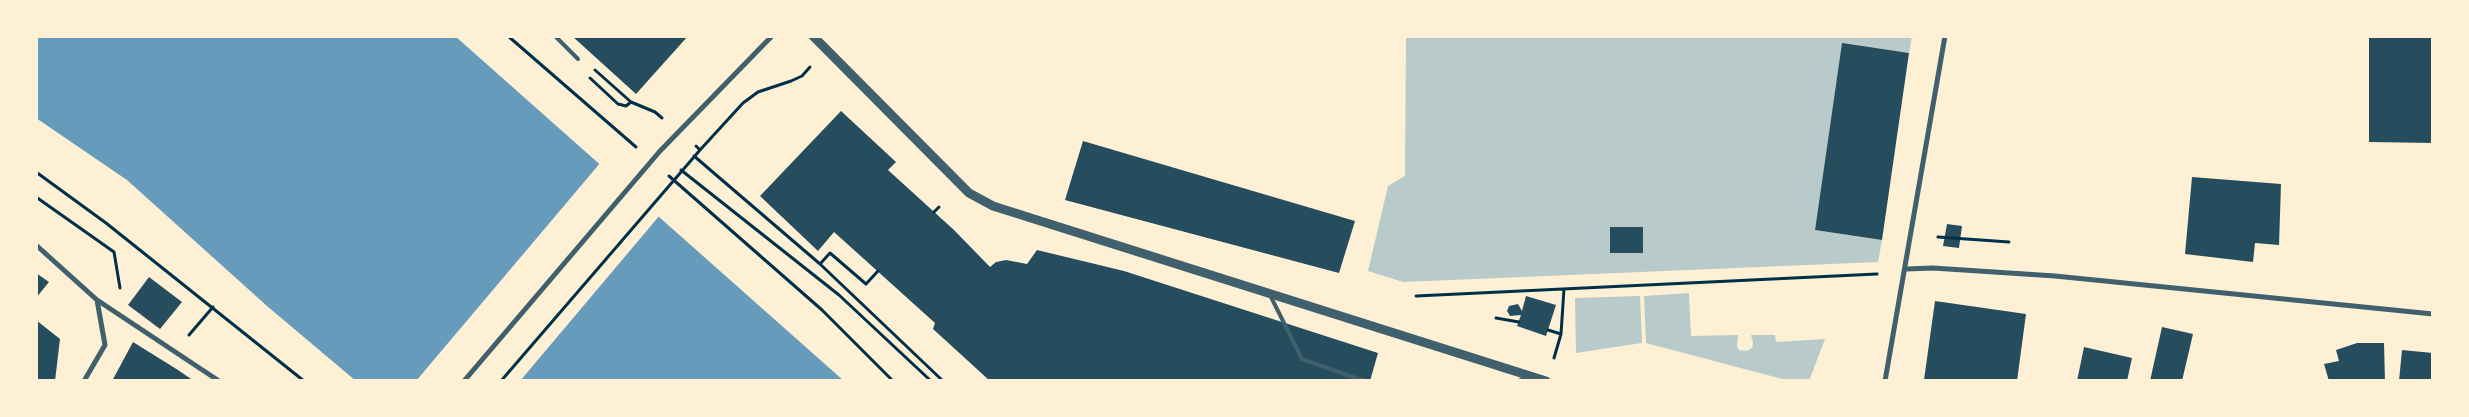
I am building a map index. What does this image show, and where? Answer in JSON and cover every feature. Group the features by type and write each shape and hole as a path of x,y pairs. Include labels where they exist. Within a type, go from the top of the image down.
{"street":[{"path":"464,381 660,151 772,36"},
{"path":"813,36 969,193 993,206 1546,381"},
{"path":"1885,381 1945,36"},
{"path":"36,245 97,300 219,381"},
{"path":"1906,269 1933,268 2055,276 2433,314"},
{"path":"84,381 105,345 97,300"}],"lane":[{"path":"555,36 578,59"},
{"path":"1269,292 1302,359 1364,381"},
{"path":"1518,381 1531,376"}],"path":[{"path":"508,36 638,149"},
{"path":"578,59 586,62 631,102 655,112"},
{"path":"501,381 681,170 743,104 758,92 802,76"},
{"path":"608,95 618,104 626,106 631,102"},
{"path":"694,144 700,150"},
{"path":"694,156 820,264 943,381"},
{"path":"681,170 839,295 931,381"},
{"path":"36,172 106,223 304,381"},
{"path":"667,174 822,310 893,381"},
{"path":"36,197 114,252 126,319"},
{"path":"934,212 939,207"},
{"path":"1938,236 2009,242"},
{"path":"820,264 830,253 866,284 878,271"},
{"path":"1416,296 1877,274"},
{"path":"1554,358 1561,334 1564,289"},
{"path":"188,337 213,307"},
{"path":"1496,318 1519,322"},
{"path":"1548,330 1561,334"}],"shaded area":[{"path":"1406,36 1912,36 1909,53 1842,44 1815,230 1882,240 1878,262 1403,282 1368,271 1388,186 1405,176"},
{"path":"1689,293 1691,336 1738,335 1737,346 1739,350 1747,351 1752,348 1751,335 1775,335 1776,342 1825,339 1809,381 1790,381 1646,343 1644,296"},
{"path":"1640,296 1642,343 1576,353 1575,298"}],"water":[{"path":"36,36 455,36 844,381 356,381 267,306 127,180 36,118"}],"pier":[{"path":"601,162 660,215 520,381 416,381"}],"building":[{"path":"572,36 688,36 636,94"},
{"path":"2369,36 2433,36 2433,143 2369,142"},
{"path":"1842,43 1909,53 1882,240 1815,230"},
{"path":"841,111 896,162 888,170 954,230 990,267 996,262 1006,260 1027,264 1037,250 1124,271 1378,353 1370,381 990,381 933,329 935,323 834,232 818,251 760,196"},
{"path":"1083,141 1355,221 1339,273 1065,200"},
{"path":"2192,177 2281,184 2279,245 2255,243 2253,262 2185,254"},
{"path":"1947,224 1962,226 1959,248 1943,246"},
{"path":"1610,227 1643,227 1643,253 1610,253"},
{"path":"36,273 49,282 36,298"},
{"path":"149,277 182,302 160,329 128,305"},
{"path":"1526,296 1556,305 1546,336 1517,326 1521,315 1510,316 1507,311 1509,306 1518,304 1522,311"},
{"path":"1935,301 2026,314 2017,381 1924,380"},
{"path":"36,320 60,339 55,381 36,381"},
{"path":"2162,327 2193,334 2182,381 2150,381"},
{"path":"133,342 178,370 194,381 112,381"},
{"path":"2357,343 2384,343 2385,381 2329,381 2324,364 2339,361 2336,350"},
{"path":"2084,347 2132,358 2127,381 2077,381"},
{"path":"2402,350 2433,353 2433,381 2399,381"}]}
